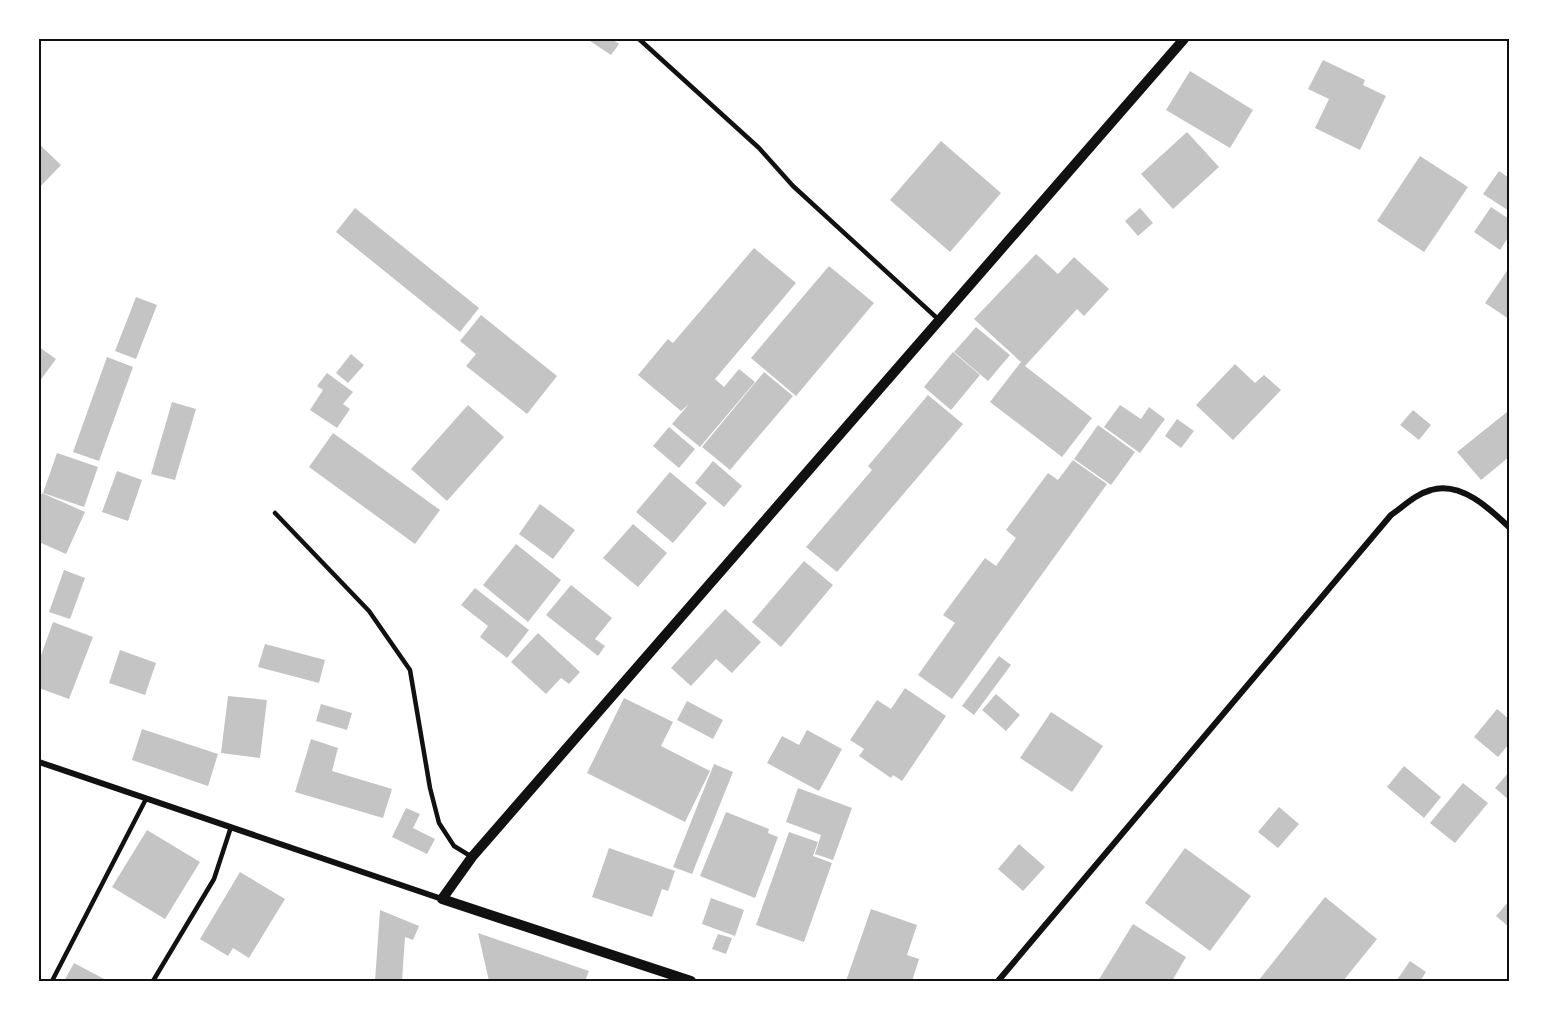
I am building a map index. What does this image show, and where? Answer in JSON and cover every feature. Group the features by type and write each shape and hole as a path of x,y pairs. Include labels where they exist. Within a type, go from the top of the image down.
{"street":[{"path":"439,898 938,319 1184,39"},
{"path":"998,981 1391,515 1419,495 1432,489 1444,488 1459,491 1477,500 1509,527"},
{"path":"39,762 692,981"}],"lane":[{"path":"639,39 759,148 793,186 938,319"},
{"path":"275,513 369,611 410,670 430,788 439,823 454,846 472,857"},
{"path":"52,981 146,799"},
{"path":"153,981 214,879 231,827"}],"building":[{"path":"587,39 612,39 619,44 611,55"},
{"path":"1323,60 1365,80 1363,85 1386,96 1360,150 1315,128 1329,99 1308,89"},
{"path":"1190,71 1253,110 1230,148 1166,110"},
{"path":"1187,132 1219,167 1173,209 1141,174"},
{"path":"941,141 1001,193 950,252 890,200"},
{"path":"39,144 61,165 39,188"},
{"path":"1420,156 1468,187 1424,252 1377,221"},
{"path":"1499,171 1509,178 1509,211 1483,194"},
{"path":"1491,207 1509,219 1509,236 1500,250 1474,232"},
{"path":"355,208 479,308 460,332 336,232"},
{"path":"1140,208 1153,223 1138,236 1125,221"},
{"path":"754,248 796,283 715,379 724,387 739,369 755,382 700,447 672,424 689,404 681,411 638,375 668,339 673,343"},
{"path":"1036,254 1058,274 1074,257 1109,289 1084,316 1077,309 1025,366 1092,418 1062,457 990,402 1021,362 974,319"},
{"path":"829,266 874,303 796,396 751,358"},
{"path":"1509,268 1509,319 1485,303"},
{"path":"136,297 157,305 136,359 115,351"},
{"path":"481,315 557,376 527,414 466,366 476,354 460,341"},
{"path":"976,327 1010,355 988,381 954,352"},
{"path":"39,347 56,359 39,382"},
{"path":"953,352 980,375 951,410 924,387"},
{"path":"351,354 364,365 348,383 336,373"},
{"path":"107,357 133,367 99,461 73,452"},
{"path":"1235,364 1255,383 1264,375 1281,390 1233,440 1196,405"},
{"path":"764,372 793,396 730,470 702,447"},
{"path":"327,373 353,392 343,404 350,409 337,428 310,410 323,390 317,386"},
{"path":"928,395 963,424 837,572 806,547 872,470 868,466"},
{"path":"172,402 196,409 175,480 151,474"},
{"path":"468,405 504,437 447,501 411,469"},
{"path":"1120,405 1141,419 1149,407 1165,419 1140,453 1104,427"},
{"path":"1413,410 1431,425 1419,440 1400,425"},
{"path":"1507,412 1509,414 1509,457 1481,480 1457,452"},
{"path":"1177,419 1194,431 1181,448 1165,436"},
{"path":"1098,425 1135,452 1111,485 1074,459"},
{"path":"669,427 695,449 679,468 653,446"},
{"path":"333,433 440,510 415,544 309,467"},
{"path":"57,453 98,467 84,507 43,493"},
{"path":"1073,460 1107,484 952,699 918,675 955,623 943,615 985,558 996,566 1016,538 1006,530 1048,473 1058,480"},
{"path":"713,461 742,486 724,507 695,483"},
{"path":"117,471 142,480 128,521 102,512"},
{"path":"670,472 707,503 673,543 636,512"},
{"path":"42,493 85,512 66,554 39,542 39,499"},
{"path":"540,504 575,530 553,559 519,534"},
{"path":"633,524 667,553 638,587 603,558"},
{"path":"516,544 561,580 528,622 483,585"},
{"path":"804,561 833,585 781,647 752,622"},
{"path":"64,570 85,578 70,619 49,612"},
{"path":"571,585 612,618 595,639 605,646 598,656 546,615"},
{"path":"475,588 529,630 507,658 480,637 488,626 461,605"},
{"path":"725,609 761,642 732,673 716,659 691,686 671,668"},
{"path":"53,622 93,637 69,699 39,688 39,661"},
{"path":"538,633 580,672 569,684 561,678 546,694 511,662"},
{"path":"265,644 325,660 319,683 258,667"},
{"path":"120,650 156,663 145,695 109,683"},
{"path":"999,656 1011,665 974,715 962,706"},
{"path":"905,688 946,716 902,781 893,775 891,778 859,756 864,749 850,740 877,700 891,709"},
{"path":"996,694 1020,715 1006,731 982,710"},
{"path":"228,696 267,700 260,758 221,753"},
{"path":"624,698 673,722 661,746 710,771 685,822 587,773"},
{"path":"687,701 723,720 713,739 677,720"},
{"path":"321,704 352,713 347,730 316,721"},
{"path":"1497,709 1509,719 1509,744 1498,757 1474,737"},
{"path":"1051,712 1103,746 1072,792 1020,758"},
{"path":"142,729 218,754 208,786 132,760"},
{"path":"807,730 842,749 819,791 767,763 782,736 799,745"},
{"path":"311,739 338,748 332,771 392,789 383,818 295,792"},
{"path":"714,764 733,772 692,874 673,867"},
{"path":"1404,766 1441,797 1424,818 1387,787"},
{"path":"1509,772 1509,800 1495,788"},
{"path":"1463,783 1488,803 1455,843 1430,823"},
{"path":"798,788 852,808 833,860 815,854 821,835 786,822"},
{"path":"1279,807 1299,824 1278,848 1258,832"},
{"path":"406,808 420,814 413,828 435,839 427,854 392,837"},
{"path":"726,812 769,829 768,833 778,837 755,898 700,876"},
{"path":"147,830 200,862 165,919 112,887"},
{"path":"789,832 818,842 813,856 832,863 804,942 756,925"},
{"path":"1019,844 1045,867 1023,891 998,869"},
{"path":"609,848 675,871 668,891 662,889 652,917 592,897"},
{"path":"1185,848 1251,896 1210,951 1145,903"},
{"path":"240,872 285,899 249,958 233,948 228,956 200,939"},
{"path":"1325,897 1377,939 1343,981 1258,981"},
{"path":"711,898 744,910 735,936 702,924"},
{"path":"1509,901 1509,927 1496,916"},
{"path":"871,909 917,925 907,955 919,959 912,981 846,981"},
{"path":"380,910 419,926 413,940 405,937 402,981 375,981"},
{"path":"1133,924 1186,957 1172,981 1098,981"},
{"path":"478,933 589,971 585,981 489,981"},
{"path":"718,934 732,938 726,954 712,949"},
{"path":"1410,961 1426,972 1420,981 1398,981 1397,980"},
{"path":"74,963 108,981 64,981"}]}
